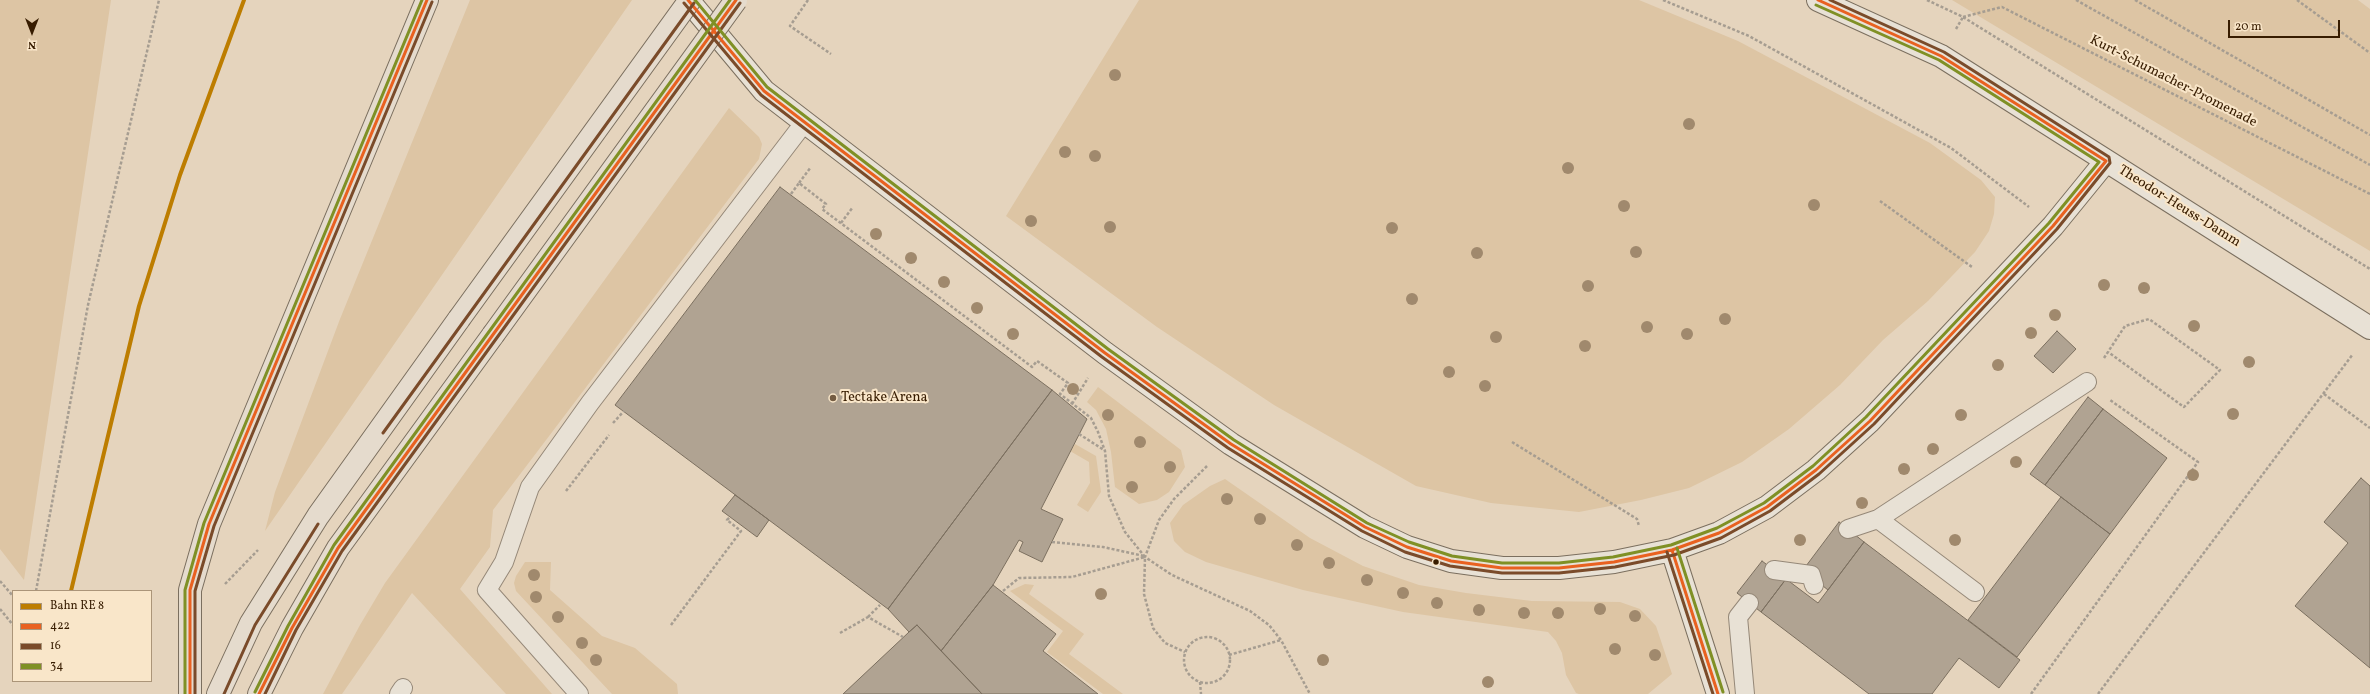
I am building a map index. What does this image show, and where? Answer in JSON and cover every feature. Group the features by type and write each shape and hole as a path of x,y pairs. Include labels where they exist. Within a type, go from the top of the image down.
{"main road":[{"path":"190,694 190,590 209,524 426,0"},
{"path":"218,694 251,623 318,516 689,0 764,91 1098,348 1206,426 1364,527 1407,547 1451,561 1502,568 1559,568 1614,562 1672,550 1719,533 1767,507 1816,470 1870,421 2053,226 2106,161"},
{"path":"259,694 292,628 338,548 736,0"},
{"name":"Theodor-Heuss-Damm","path":"1818,0 1940,56 2370,328"},
{"path":"1672,550 1718,694"}],"lane":[{"path":"579,694 487,590 504,562 530,487 590,403 804,123"},
{"path":"1848,529 1878,518 2086,382"},
{"path":"1878,518 1975,592"},
{"path":"1774,570 1811,575 1814,585"},
{"path":"1745,694 1738,617 1749,603"}],"path":[{"path":"36,590 88,305 159,0"},
{"path":"808,0 790,26 831,54"},
{"path":"1663,0 1749,36 1951,148 2053,226"},
{"path":"1927,0 1963,17 2370,269"},
{"name":"Kurt-Schumacher-Promenade","path":"2076,0 2370,165"},
{"path":"2135,0 2370,134"},
{"path":"2297,0 2370,54"},
{"name":"Kurt-Schumacher-Promenade","path":"1963,17 2002,7 2370,194"},
{"path":"791,194 800,183 826,204 822,209 1032,367 1036,360 1068,383 1060,394 1091,418 1105,451 1109,496 1125,532 1144,557"},
{"path":"1880,201 1997,285"},
{"path":"841,223 853,208"},
{"path":"2149,319 2220,370 2184,407 2108,352 2125,326 2149,319"},
{"path":"2098,694 2356,350"},
{"path":"1072,404 1088,379"},
{"path":"2032,694 2198,462 2086,382"},
{"path":"2324,394 2370,428"},
{"path":"1079,434 1105,451"},
{"path":"1512,442 1637,519 1648,555"},
{"path":"1185,652 1165,643 1153,628 1144,594 1144,557 1159,520 1174,498 1197,475"},
{"path":"671,625 741,531 728,520 730,517"},
{"path":"1052,542 1103,547 1144,557 1172,575 1250,611 1269,625 1281,640 1310,694"},
{"path":"1002,591 1019,578 1072,577 1144,557"},
{"path":"0,581 12,595"},
{"path":"840,633 868,617 880,605"},
{"path":"0,609 12,624"},
{"path":"868,617 903,637"},
{"path":"1208,637 1222,643 1229,655 1229,663 1222,677 1208,683 1200,682 1188,673 1184,666 1185,652 1195,640 1208,637"},
{"path":"1229,655 1281,640"},
{"path":"1200,682 1201,694"}],"shaded area":[{"path":"0,0 111,0 24,580 0,549"},
{"path":"470,0 632,0 265,531 275,492 340,319"},
{"path":"1139,0 1639,0 1738,41 1930,143 1981,180 1995,197 1994,214 1989,231 1975,252 1928,301 1883,340 1840,385 1789,429 1742,462 1689,488 1641,500 1579,512 1491,503 1416,486 1274,405 1157,327 1006,216"},
{"path":"1952,0 2358,0 2370,9 2370,251"},
{"path":"729,108 759,137 762,144 759,159 493,510 490,547 460,589 552,694 506,694 412,593 342,694 323,694 360,625 385,583"},
{"path":"1098,387 1181,450 1185,467 1169,492 1157,500 1139,504 1115,487 1111,452 1106,429 1096,410 1087,402"},
{"path":"1075,444 1096,456 1101,492 1088,512 1077,505 1090,483 1089,462 1070,451"},
{"path":"1225,479 1310,538 1363,566 1419,585 1466,593 1532,601 1620,602 1640,609 1656,626 1672,674 1648,694 1579,694 1576,693 1566,675 1562,653 1556,641 1548,632 1403,612 1303,590 1206,562 1185,552 1174,541 1170,523 1183,505 1210,486"},
{"path":"525,562 551,562 550,590 602,636 635,648 677,684 678,694 612,694 516,591 514,583 516,576"},
{"path":"1025,584 1034,585 1029,594 1084,634 1069,654 1123,694 1103,694 1047,652 1063,631 1010,591"}],"building":[{"name":"Tectake Arena","path":"780,187 1052,390 888,609 615,405"},
{"path":"2057,331 2076,349 2053,373 2034,356"},
{"path":"1052,390 1087,419 1041,509 1063,519 1042,562 1019,551 1023,542 1019,540 993,585 941,651 917,625 909,632 888,609"},
{"path":"2088,397 2103,409 2045,485 2030,474"},
{"path":"2103,409 2167,458 2110,534 2045,485"},
{"path":"2361,478 2370,486 2370,668 2295,606 2348,543 2324,522"},
{"path":"735,495 769,520 757,537 722,511"},
{"path":"2061,497 2110,534 2017,657 1968,620"},
{"path":"1839,522 1864,542 1828,590 1803,570"},
{"path":"1864,542 2020,660 1999,688 1959,658 1932,694 1869,694 1761,612 1786,579 1818,603"},
{"path":"1762,561 1786,579 1761,612 1737,593"},
{"path":"993,585 1056,634 1043,651 1098,694 982,694 941,651"},
{"path":"917,625 982,694 843,694 909,632"}],"transit line":[{"path":"71,590 139,306 180,175 244,0"},
{"name":"34","path":"185,694 185,590 204,523 422,0"},
{"name":"422","path":"190,694 190,590 209,524 427,0"},
{"name":"422","path":"688,0 764,91 1105,353 1231,444 1365,527 1407,547 1451,561 1502,568 1559,568 1614,562 1672,550 1719,533 1767,507 1816,470 1870,421 2053,226 2106,161"},
{"name":"34","path":"695,0 767,87 1108,349 1234,440 1367,523 1409,542 1452,556 1502,563 1559,563 1613,557 1671,545 1717,528 1764,503 1813,466 1866,417 2049,223 2099,162 1939,60 1816,5"},
{"name":"34","path":"255,692 288,626 334,545 730,0"},
{"name":"422","path":"259,694 292,628 338,548 736,0"},
{"name":"422","path":"1818,0 1941,56 2106,161"},
{"name":"16","path":"684,3 761,95 1102,357 1228,448 1362,531 1405,552 1450,566 1502,573 1559,573 1615,567 1674,555 1721,538 1770,511 1819,474 1874,424 2057,229 2110,163 2109,157 1944,52 1830,0"},
{"name":"16","path":"195,694 195,591 214,526 432,2"},
{"name":"16","path":"383,433 694,3"},
{"name":"16","path":"265,694 296,630 342,551 740,3"},
{"name":"16","path":"224,694 255,625 318,524"},
{"name":"34","path":"1677,548 1723,692"},
{"name":"422","path":"1672,550 1718,694"},
{"name":"16","path":"1667,552 1713,694"}],"place":[{"name":"Tectake Arena","path":"833,398"}]}
